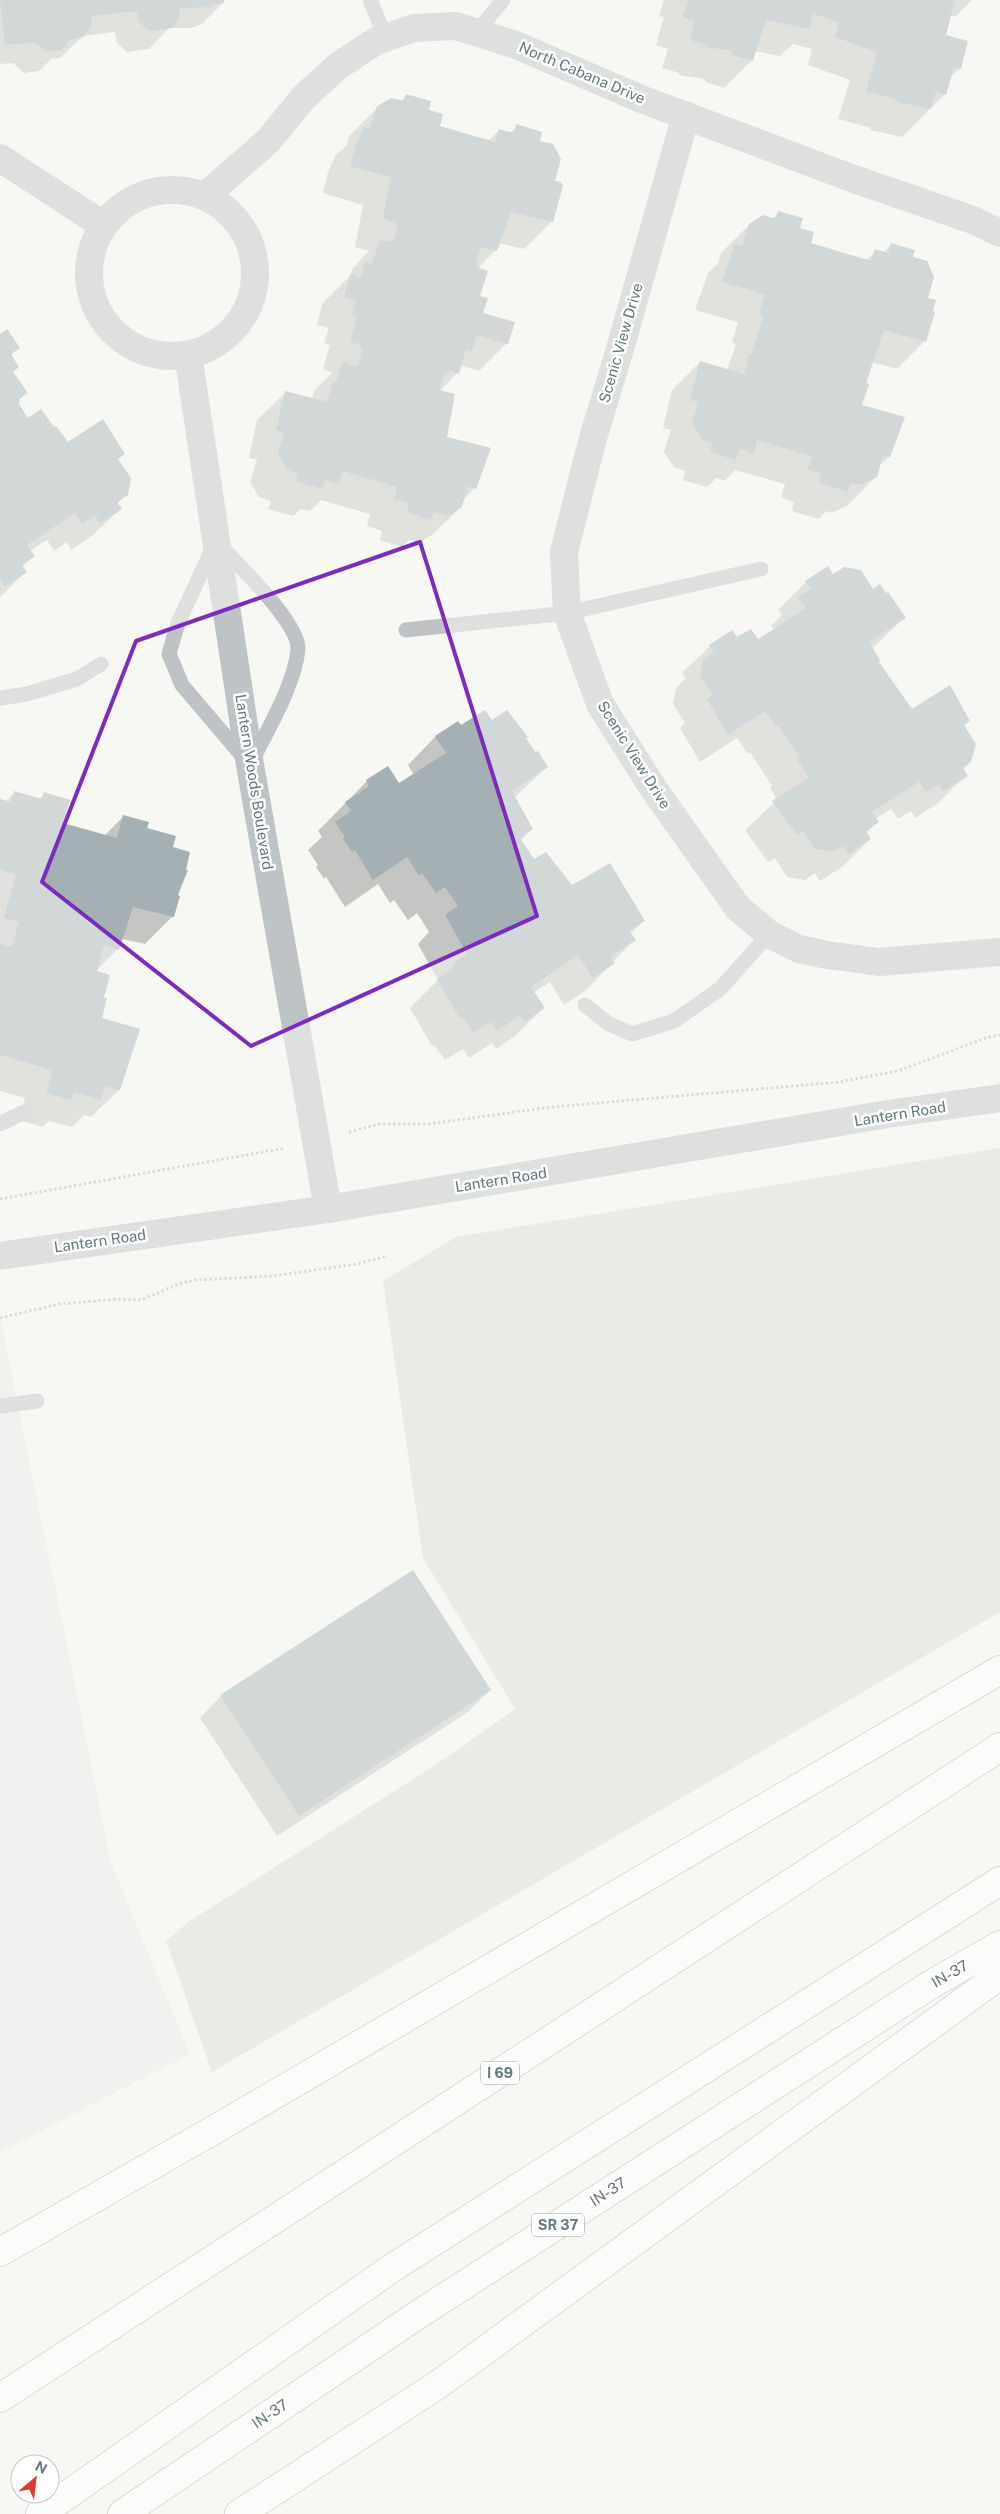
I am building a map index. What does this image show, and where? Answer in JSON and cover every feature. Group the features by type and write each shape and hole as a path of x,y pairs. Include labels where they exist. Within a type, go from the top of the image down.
{"highway":[{"path":"0,2252 219,2127 1000,1670"},
{"name":"I 69","path":"0,2398 1000,1747"},
{"path":"40,2514 392,2268 1000,1881"},
{"name":"IN-37","path":"122,2514 427,2309 930,1985 1000,1945"},
{"path":"239,2514 436,2386 1000,1976"}],"street":[{"name":"North Cabana Drive","path":"205,196 268,141 304,98 338,66 376,41 414,28 456,26 516,46 686,115 851,178 999,229"},
{"name":"Scenic View Drive","path":"686,115 593,438 564,552 568,612 600,704 655,791 738,908 769,934 799,948 827,955 879,962 1000,952"},
{"path":"0,158 103,225"},
{"path":"177,189 205,196 227,210 244,231 253,255 255,281 248,307 234,329 213,345 188,354 163,355 140,350 118,337 102,318 91,296 88,272 92,247 103,225 123,204 149,192 177,189"},
{"name":"Lantern Woods Boulevard","path":"188,354 250,765 328,1209"},
{"name":"Lantern Road","path":"0,1256 328,1209 888,1114 1000,1098"}],"lane":[{"path":"370,0 386,38"},
{"path":"476,33 503,0"},
{"path":"216,540 287,619 298,647 289,682 250,765 182,685 169,654 178,624 216,540"},
{"path":"406,630 568,612 761,569"},
{"path":"0,698 26,694 77,680 101,664"},
{"path":"585,1005 610,1024 632,1034 674,1022 720,990 769,934"},
{"path":"0,1124 24,1112"},
{"path":"0,1406 38,1401"}],"path":[{"path":"0,1199 52,1188 232,1159 316,1142 379,1124 428,1124 532,1109 839,1082 898,1071 1000,1034"},
{"path":"0,1318 60,1304 120,1298 141,1300 182,1283 195,1280 272,1276 357,1264 388,1256"}],"highlighted area":[{"path":"420,542 537,916 251,1046 42,882 136,641"}],"shaded area":[{"path":"1000,1148 1000,1612 212,2072 166,1941 187,1923 437,1764 515,1709 423,1558 383,1281 456,1237"},
{"path":"0,1315 111,1863 190,2054 0,2152"}],"building":[{"path":"0,0 224,0 224,3 213,4 213,7 179,8 180,17 172,28 149,31 138,21 137,11 91,16 92,26 83,37 70,39 62,50 46,52 35,42 5,45"},
{"path":"688,0 955,0 946,35 968,41 961,69 954,67 946,95 936,91 931,109 897,102 898,100 866,91 877,52 835,37 839,22 813,14 809,29 766,20 753,61 732,55 733,51 706,47 707,45 690,40 695,21 683,17"},
{"path":"406,94 431,101 429,110 443,114 440,126 495,142 499,129 514,133 516,124 542,132 540,141 553,144 561,159 555,181 561,182 563,186 553,222 511,212 497,251 481,247 476,264 479,268 488,271 480,296 488,298 483,313 515,322 508,344 477,335 472,351 466,349 459,374 450,371 444,374 439,390 455,394 447,437 491,448 476,489 468,486 462,507 448,516 434,512 431,520 407,512 409,503 394,499 397,487 343,471 339,484 325,480 322,489 295,481 298,473 287,470 278,453 284,432 276,430 285,391 327,402 333,381 336,382 342,362 358,366 362,350 359,344 350,342 357,317 352,315 356,300 344,297 350,275 361,278 365,262 372,265 379,240 388,242 394,239 398,224 383,219 391,177 350,166 356,143 363,127 370,129 377,106 391,98 404,101"},
{"path":"778,211 803,218 800,228 814,232 811,243 871,261 875,249 888,253 891,243 915,250 913,257 927,261 934,277 928,298 936,300 933,311 935,312 926,342 884,330 866,383 869,384 862,405 905,417 890,457 883,455 877,477 860,485 850,483 848,492 819,483 821,474 808,469 812,456 757,440 754,453 739,449 736,460 710,452 712,443 702,439 692,423 698,402 690,400 700,361 744,374 763,316 759,314 765,294 722,282 735,244 742,246 749,224 763,215 776,219"},
{"path":"7,329 20,348 11,354 19,367 13,372 28,393 20,398 19,404 28,418 41,409 68,442 103,419 125,454 118,459 131,478 128,495 117,502 122,509 100,523 95,515 82,524 75,513 27,545 35,556 22,565 27,572 5,587 0,580 0,334"},
{"path":"828,566 833,574 844,567 861,570 873,589 880,584 886,593 888,592 906,618 869,642 880,660 879,662 912,709 950,685 970,721 964,725 976,744 971,762 963,768 968,776 943,791 939,785 926,792 919,782 872,812 879,822 866,831 871,839 849,854 843,846 834,852 815,849 803,831 797,835 772,801 809,778 797,759 800,758 778,725 776,727 765,711 728,735 707,699 713,695 700,676 703,659 714,652 709,645 732,630 737,637 751,629 758,639 806,608 798,597 811,589 805,581"},
{"path":"485,710 492,720 507,710 528,737 526,738 535,752 538,751 548,767 512,791 533,829 520,838 534,859 546,852 572,885 610,863 645,921 629,931 636,940 610,957 615,963 593,978 578,955 531,987 545,1008 524,1022 520,1016 497,1031 491,1022 474,1033 463,1018 460,1019 437,979 455,966 454,963 467,954 445,915 458,906 445,887 436,893 422,873 419,876 407,857 373,880 355,850 352,852 343,839 345,837 335,822 351,811 345,802 369,786 366,780 388,766 399,783 446,753 435,736 458,721 461,725"},
{"path":"14,791 42,799 44,792 70,800 63,823 117,838 123,815 149,822 147,828 176,836 173,847 190,852 186,870 188,870 178,895 180,896 174,917 133,907 119,950 104,945 97,971 110,975 104,997 107,998 102,1018 140,1029 120,1090 105,1086 101,1100 74,1092 71,1100 46,1093 52,1070 0,1055 0,944 12,947 19,922 4,918 16,875 0,870 0,799 11,802"},
{"path":"413,1570 491,1690 299,1816 220,1695"}]}
